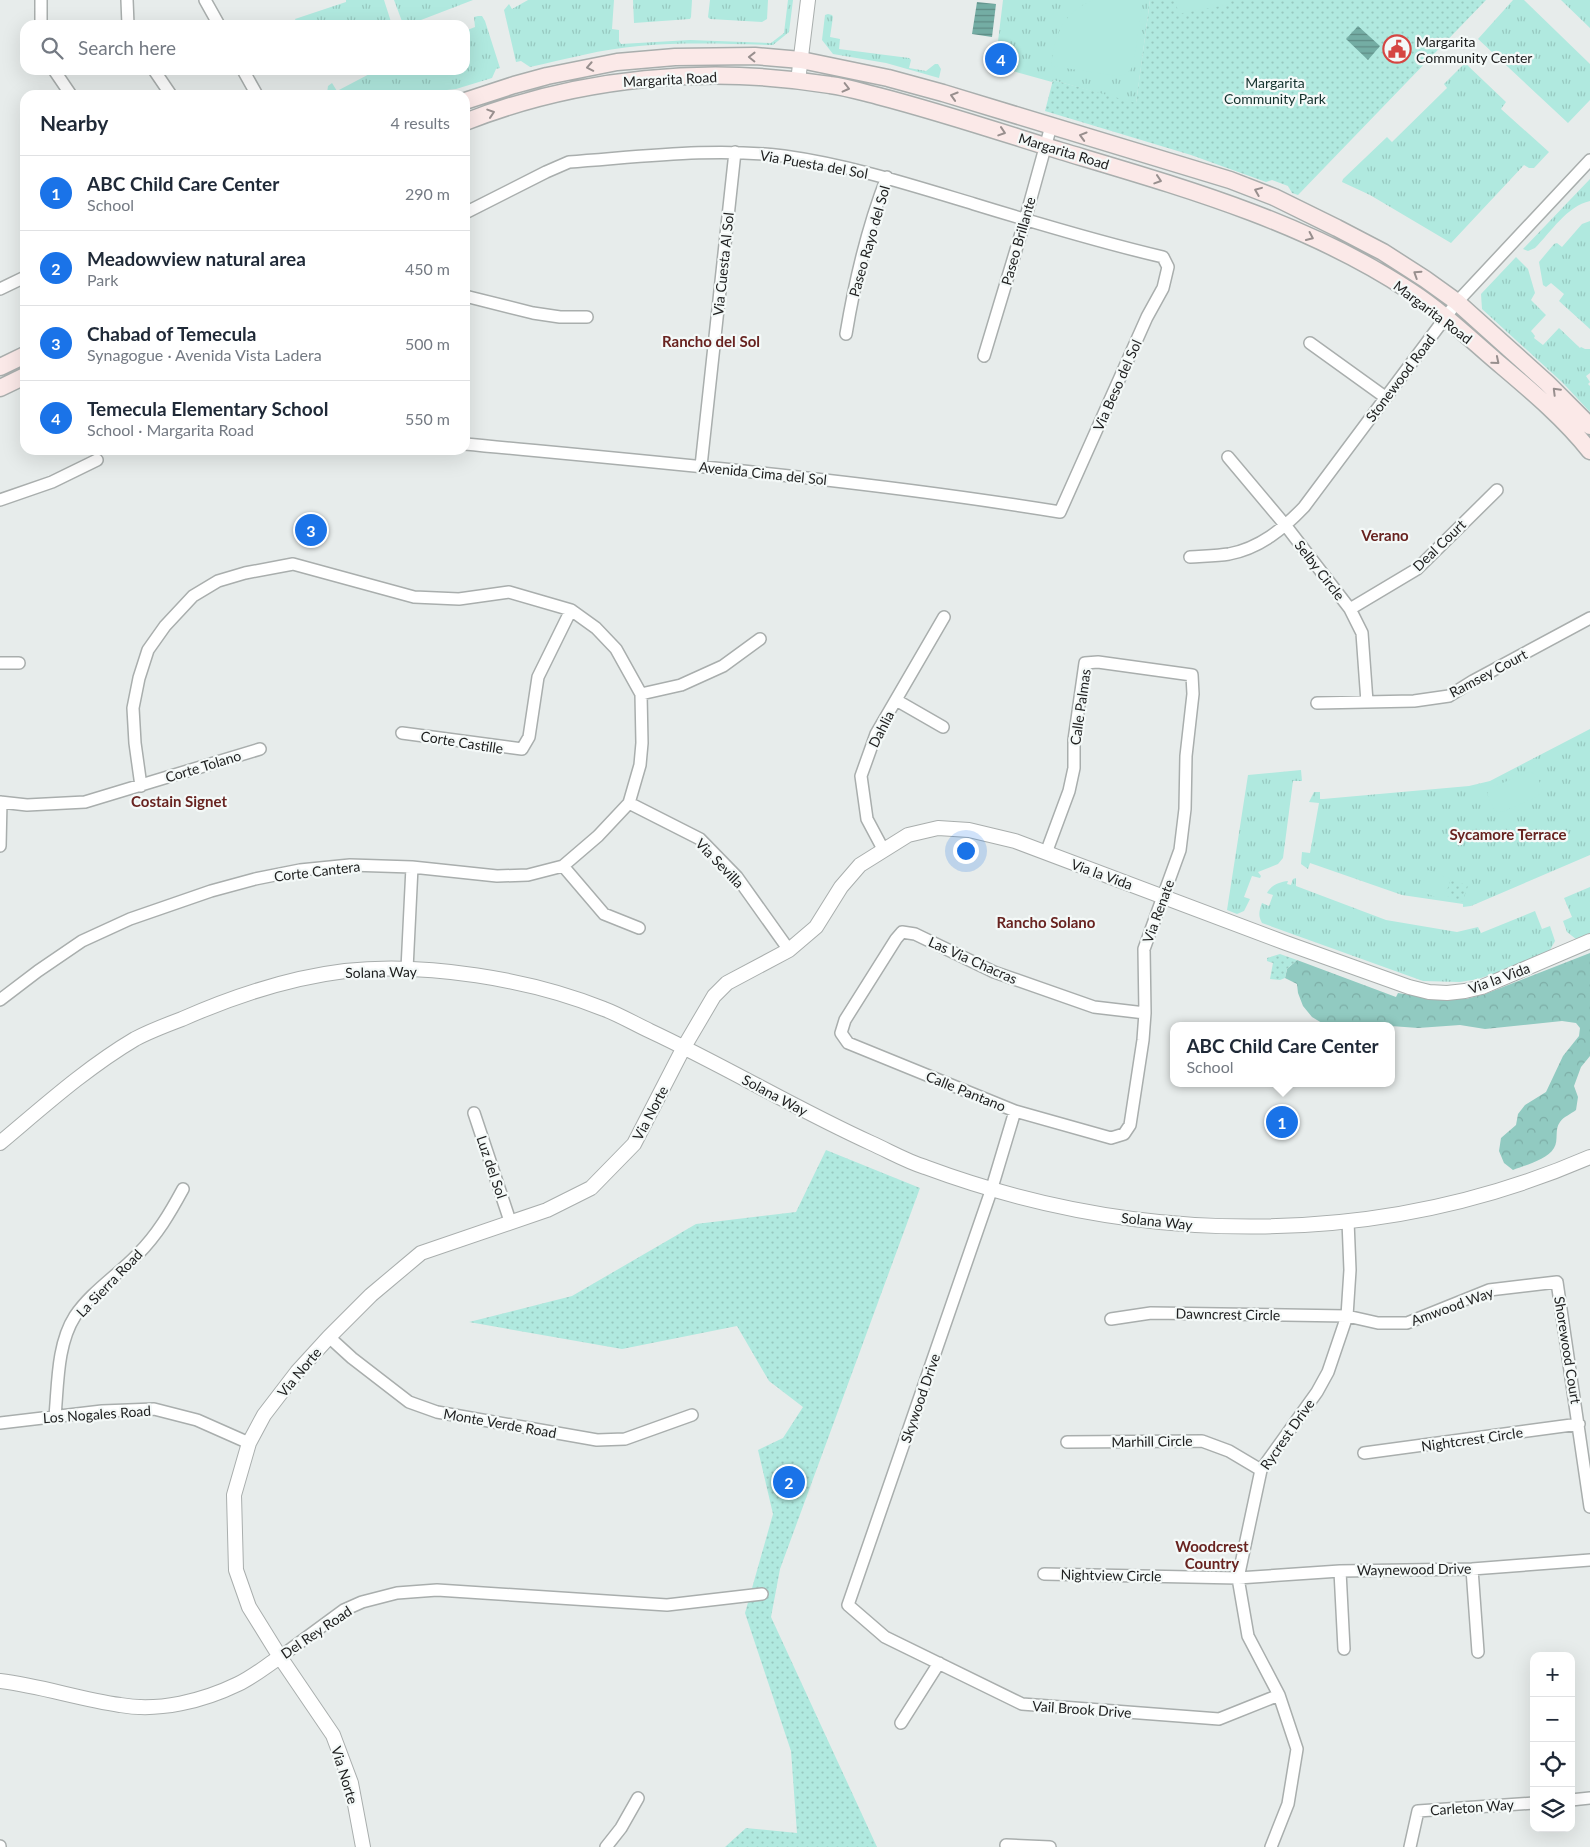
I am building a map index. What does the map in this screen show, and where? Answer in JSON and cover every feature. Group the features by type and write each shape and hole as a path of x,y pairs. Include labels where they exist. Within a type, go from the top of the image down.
{"main road":[{"name":"Margarita Road","path":"470,99 514,84 547,76 617,62 675,57 755,56 801,60 888,78 1230,180 1274,197 1337,228 1383,252 1457,302 1547,383 1590,426"},
{"name":"Margarita Road","path":"470,120 550,94 620,81 680,76 736,76 798,80 832,85 896,101 1228,203 1272,220 1368,266 1411,292 1445,318 1534,393 1590,451"},
{"path":"0,367 20,357"},
{"path":"0,388 20,378"}],"street":[{"path":"41,0 41,20"},
{"path":"128,0 128,20"},
{"path":"205,0 215,20"},
{"path":"798,80 808,0"},
{"path":"57,75 67,90"},
{"path":"157,75 168,90"},
{"path":"246,75 254,90"},
{"name":"Paseo Brillante","path":"984,356 1051,126"},
{"name":"Via Puesta del Sol","path":"470,210 569,162 735,152 784,156 840,165 887,177 1122,248 1163,257"},
{"name":"Via Cuesta Al Sol","path":"701,466 735,152"},
{"name":"Stonewood Road","path":"1190,557 1230,554 1260,543 1286,526 1304,507 1457,302 1590,160"},
{"name":"Paseo Rayo del Sol","path":"846,334 855,280 878,200 887,177"},
{"name":"Via Beso del Sol","path":"1060,512 1147,317 1163,288 1168,267 1163,257"},
{"path":"0,289 20,279"},
{"path":"470,297 534,313 560,317 587,317"},
{"path":"1310,343 1385,396"},
{"name":"Avenida Cima del Sol","path":"470,444 701,466 969,497 1060,512"},
{"name":"Selby Circle","path":"1228,457 1286,526 1350,609 1362,633 1368,702"},
{"path":"0,500 52,482 97,460"},
{"name":"Deal Court","path":"1350,609 1417,569 1497,490"},
{"path":"141,786 135,743 133,708 148,650 165,626 193,596 218,581 245,573 292,564 414,597 459,599 509,592 571,610 596,628 616,649 642,694 681,685 706,674 723,666 760,639"},
{"name":"Corte Castille","path":"402,733 522,750 529,737 538,677 571,610"},
{"name":"Dahlia","path":"884,849 867,819 861,776 876,734 944,617"},
{"name":"Ramsey Court","path":"1318,703 1414,701 1448,696 1590,618"},
{"name":"Calle Palmas","path":"1046,854 1074,768 1074,740 1084,663 1098,662 1192,675"},
{"path":"0,663 19,663"},
{"name":"Via Renate","path":"1112,1138 1124,1134 1130,1125 1143,1040 1145,1013 1144,949 1180,850 1185,810 1186,756 1193,694 1192,675"},
{"name":"Corte Cantera","path":"0,1000 82,941 130,919 211,891 300,870 350,865 412,866 496,876 528,875 563,866 598,836 628,803 640,765 642,694"},
{"path":"896,700 943,728"},
{"name":"Corte Tolano","path":"1,802 27,805 85,802 260,749"},
{"path":"0,846 1,802"},
{"name":"Via Sevilla","path":"628,803 700,839 737,876 789,950"},
{"name":"Via la Vida","path":"684,1047 714,996 727,983 789,950 816,927 841,886 860,865 908,835 938,828 969,830 1016,841 1046,854 1164,896 1380,978 1429,992 1465,991 1482,986 1590,941"},
{"path":"407,969 412,866"},
{"path":"563,866 604,914 639,928"},
{"name":"Las Via Chacras","path":"846,1020 902,932 915,934 994,972 1094,1006 1145,1013"},
{"name":"Solana Way","path":"0,1143 90,1069 137,1038 224,1000 286,982 347,971 407,969 492,977 554,992 604,1009 684,1047 830,1124 920,1166 991,1190 1044,1204 1096,1214 1199,1226 1279,1226 1348,1221 1404,1214 1458,1202 1507,1189 1590,1157"},
{"name":"Calle Pantano","path":"846,1020 841,1033 848,1043 1015,1111 1112,1138"},
{"name":"Via Norte","path":"363,1847 351,1783 333,1735 248,1607 236,1570 234,1495 249,1443 264,1415 297,1372 371,1295 421,1253 547,1210 591,1188 634,1144 684,1047"},
{"name":"Skywood Drive","path":"848,1605 991,1190 1015,1111"},
{"name":"Luz del Sol","path":"474,1113 510,1222"},
{"name":"La Sierra Road","path":"55,1416 60,1364 65,1339 75,1317 89,1299 139,1253 167,1219 183,1189"},
{"name":"Rycrest Drive","path":"1271,1847 1288,1804 1297,1749 1279,1695 1248,1636 1238,1578 1261,1470 1317,1392 1328,1372 1347,1316 1350,1270 1348,1221"},
{"name":"Amwood Way","path":"1347,1316 1378,1323 1407,1323 1489,1290 1558,1282"},
{"name":"Shorewood Court","path":"1558,1282 1590,1507"},
{"name":"Dawncrest Circle","path":"1111,1319 1151,1313 1347,1316"},
{"name":"Monte Verde Road","path":"329,1337 352,1358 409,1402 437,1412 597,1440 625,1440 692,1415"},
{"name":"Los Nogales Road","path":"0,1423 102,1411 154,1409 197,1420 249,1443"},
{"name":"Nightcrest Circle","path":"1364,1453 1579,1424"},
{"name":"Marhill Circle","path":"1067,1442 1202,1441 1229,1451 1261,1470"},
{"name":"Waynewood Drive","path":"1238,1578 1340,1571 1472,1569 1590,1560"},
{"path":"1472,1569 1478,1652"},
{"path":"1340,1571 1344,1650"},
{"name":"Nightview Circle","path":"1044,1574 1238,1578"},
{"name":"Del Rey Road","path":"0,1681 27,1684 122,1706 147,1707 204,1698 240,1683 280,1657 344,1610 362,1602 397,1593 437,1590 667,1605 762,1594"},
{"name":"Vail Brook Drive","path":"848,1605 885,1637 1022,1704 1218,1719 1279,1695"},
{"path":"901,1723 939,1663"},
{"path":"606,1847 621,1828 638,1798"},
{"path":"1575,1800 1590,1798"},
{"name":"Carleton Way","path":"1410,1847 1418,1811 1530,1802"},
{"path":"1006,1845 1050,1847"}],"green space":[{"path":"346,0 384,0 390,20 295,19 346,2"},
{"path":"394,0 473,0 421,20 402,20"},
{"path":"528,0 614,0 612,29 619,30 619,41 621,44 690,40 771,43 784,33 788,0 793,0 789,32 773,45 689,44 625,47 530,67 521,61 516,62 504,10 509,4 512,9"},
{"path":"633,0 692,0 691,17 690,19 634,23"},
{"path":"710,0 768,0 767,19 762,22 710,19 708,17"},
{"path":"1003,0 1150,0 1136,104 1053,80 1052,82 995,66"},
{"path":"1093,0 1143,0 1134,61 1127,73 1118,76 1051,66 1058,35 1067,18 1082,5"},
{"name":"Margarita Community Park","path":"1150,0 1486,0 1298,195 1292,193 1288,186 1272,180 1266,182 1191,155 1045,111 1053,80 1136,103"},
{"path":"1176,0 1230,0 1231,4 1178,14"},
{"path":"1513,0 1524,0 1590,64 1590,100 1568,123 1478,39"},
{"path":"1561,0 1590,0 1590,28"},
{"path":"828,14 833,17 830,37 840,39 839,49 909,58 911,60 909,68 926,71 935,64 938,64 941,69 939,78 886,63 833,54 822,40 825,15"},
{"path":"482,16 485,21 500,68 496,69 492,78 447,90 339,90 367,75 470,75 470,29 475,27 474,17"},
{"path":"1465,63 1506,102 1501,109 1549,152 1534,168 1524,165 1451,243 1370,195 1342,182 1387,137 1392,142 1447,88 1444,84"},
{"path":"332,83 336,90 327,90 328,86"},
{"path":"1590,179 1590,201 1574,208 1560,220 1535,248 1528,251 1523,249"},
{"path":"1590,221 1590,329 1559,301 1564,294 1551,283 1546,287 1543,285 1539,262 1554,244 1557,243 1562,247 1582,224"},
{"path":"1516,257 1528,269 1535,293 1531,300 1546,315 1531,331 1535,336 1534,338 1543,345 1559,328 1580,348 1590,349 1590,373 1586,376 1590,382 1588,384 1590,386 1590,412 1563,383 1482,309 1481,294"},
{"path":"1590,729 1590,855 1471,906 1463,907 1463,904 1402,895 1310,863 1308,869 1301,864 1302,852 1310,853 1319,803 1309,802 1314,792 1320,792 1320,799 1323,799 1469,786 1490,781"},
{"path":"1301,770 1302,781 1293,781 1283,858 1278,864 1258,872 1261,876 1260,878 1252,876 1244,897 1250,899 1244,911 1237,914 1227,910 1248,775"},
{"path":"1529,772 1536,774 1543,790 1537,797 1502,812 1495,811 1487,794 1490,788"},
{"path":"1428,870 1451,879 1443,900 1420,891"},
{"path":"1296,878 1296,886 1386,920 1457,932 1478,927 1481,933 1535,911 1542,929 1550,926 1555,941 1550,950 1514,967 1478,979 1460,982 1423,981 1262,923 1259,913 1262,903 1269,906 1273,895 1267,893 1269,890 1282,882 1288,881 1287,884 1291,885 1293,879"},
{"path":"1451,879 1468,886 1462,902 1445,895"},
{"path":"1590,887 1590,933 1576,939 1567,932 1563,921 1572,917 1564,898"},
{"path":"1590,953 1590,1056 1581,1067 1574,1086 1578,1097 1576,1110 1565,1117 1558,1125 1556,1142 1551,1152 1541,1159 1513,1170 1504,1163 1499,1151 1501,1138 1516,1125 1518,1114 1525,1105 1546,1092 1563,1056 1579,1036 1580,1028 1576,1023 1562,1021 1485,1029 1460,1025 1418,1028 1395,1026 1395,1022 1320,1022 1312,1017 1303,1006 1297,984 1285,978 1287,969 1297,960 1396,997 1398,993 1436,999 1466,999 1485,994"},
{"path":"1280,954 1297,960 1287,969 1285,978 1280,980 1270,979 1273,963 1267,961 1267,958"},
{"path":"826,1150 920,1188 780,1569 771,1617 877,1847 725,1847 746,1828 797,1833 791,1751 745,1613 773,1514 758,1450 783,1438 803,1407 769,1381 737,1326 622,1349 469,1322 572,1296 696,1224 796,1212"}],"shaded area":[{"path":"977,2 996,4 992,37 972,34"},
{"path":"1358,26 1380,46 1368,60 1346,39"}],"place":[{"name":"Margarita Community Center","path":"1397,49"},
{"name":"Temecula Elementary School","path":"1001,59"},
{"name":"Chabad of Temecula","path":"311,530"},
{"name":"ABC Child Care Center","path":"1282,1122"},
{"name":"Meadowview natural area","path":"789,1482"}],"district":[{"name":"Rancho del Sol","path":"711,341"},
{"name":"Verano","path":"1385,535"},
{"name":"Costain Signet","path":"179,801"},
{"name":"Sycamore Terrace","path":"1508,834"},
{"name":"Rancho Solano","path":"1046,922"},
{"name":"Woodcrest Country","path":"1212,1554"}]}
